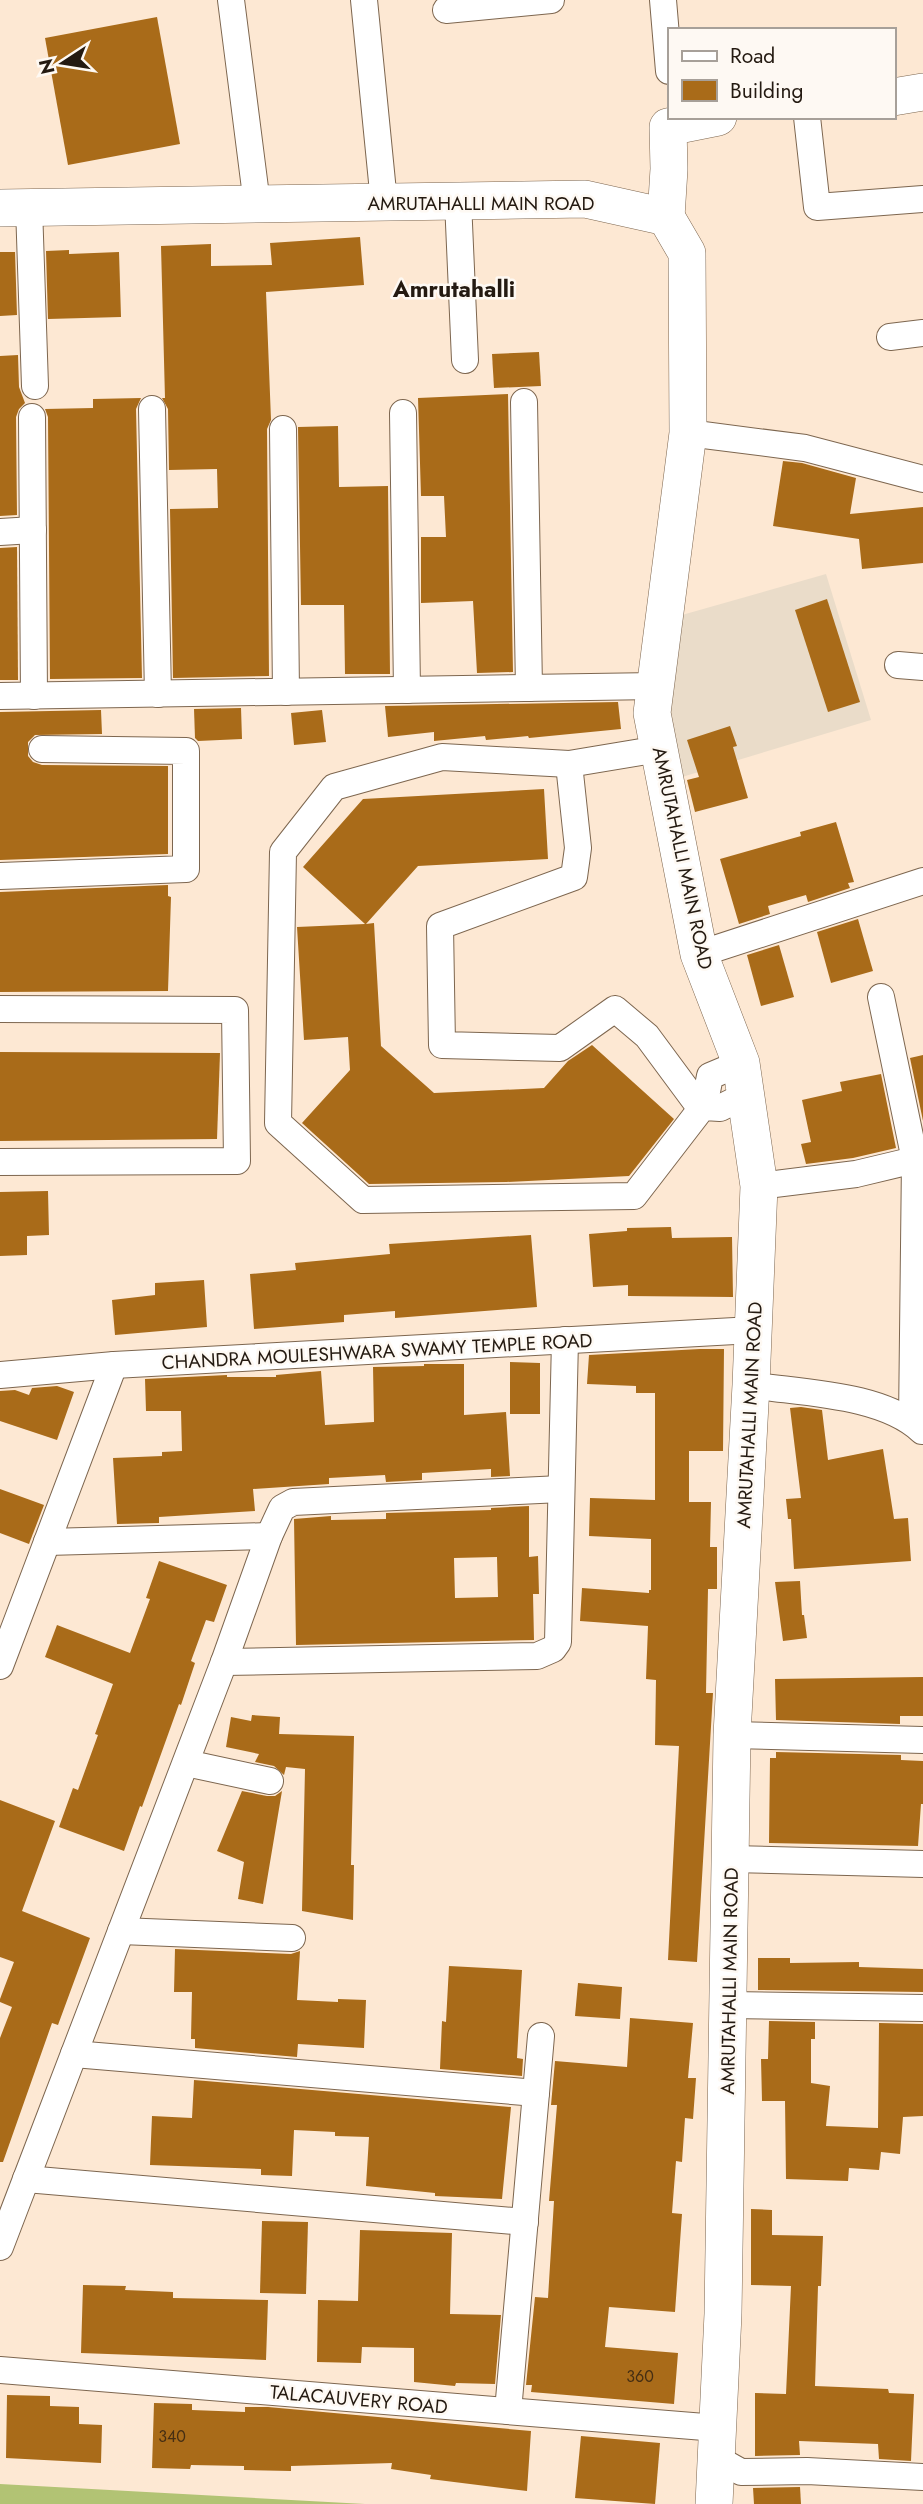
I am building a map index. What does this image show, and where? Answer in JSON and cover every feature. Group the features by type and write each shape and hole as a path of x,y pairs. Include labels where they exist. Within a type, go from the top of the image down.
{"street":[{"path":"231,0 257,204"},
{"path":"364,0 384,202"},
{"path":"446,10 481,3 551,0"},
{"path":"663,0 668,59"},
{"path":"895,97 923,92"},
{"path":"666,216 669,121 694,119"},
{"path":"807,119 817,207 923,199"},
{"name":"AMRUTAHALLI MAIN ROAD","path":"15,207 585,199 666,216 687,253 688,433 652,713 699,954 743,1079 760,1186 732,1735 723,2314 713,2504"},
{"path":"458,201 465,360"},
{"path":"15,207 35,386"},
{"path":"890,337 923,333"},
{"path":"524,402 529,688"},
{"path":"152,409 158,694"},
{"path":"403,413 407,690"},
{"path":"32,416 34,696"},
{"path":"283,429 286,692"},
{"path":"688,433 806,448 923,479"},
{"path":"0,532 33,530"},
{"path":"0,696 656,686"},
{"path":"0,877 186,869 186,751 42,749"},
{"path":"659,749 569,764 442,757 334,787 284,852 278,1123 363,1200 634,1196 703,1108"},
{"path":"569,764 578,848 574,877 440,926 442,1045 560,1048 615,1009 647,1036 703,1108"},
{"path":"699,954 923,881"},
{"path":"751,1385 876,1404 918,1427 919,1159 881,997"},
{"path":"0,1009 236,1010 237,1161 0,1162"},
{"path":"703,1108 720,1108 743,1079"},
{"path":"760,1186 856,1174 919,1159"},
{"name":"CHANDRA MOULESHWARA SWAMY TEMPLE ROAD","path":"0,1375 114,1365 753,1330"},
{"path":"224,1662 524,1656 546,1653 558,1642 565,1340"},
{"path":"0,1666 114,1365"},
{"path":"0,2247 186,1763 269,1536 282,1508 293,1502 561,1489"},
{"path":"47,1542 269,1536"},
{"path":"732,1735 923,1740"},
{"path":"186,1763 270,1781"},
{"path":"731,1858 923,1864"},
{"path":"121,1931 292,1938"},
{"path":"728,2005 923,2008"},
{"path":"508,2411 541,2036"},
{"path":"74,2054 536,2093"},
{"path":"26,2179 525,2222"},
{"name":"TALACAUVERY ROAD","path":"0,2370 508,2411 716,2443 741,2472 807,2470 923,2477"}],"shaded area":[{"path":"826,574 871,720 682,777 668,713 682,615"}],"green space":[{"path":"0,2484 365,2504 0,2504"}],"building":[{"path":"157,17 180,144 68,165 45,38"},
{"path":"360,237 364,285 266,292 271,420 267,429 269,676 173,678 170,509 218,508 217,469 169,470 168,409 162,398 165,398 161,246 211,244 211,266 272,265 270,243"},
{"path":"69,250 69,254 119,252 121,317 48,319 46,251"},
{"path":"0,252 15,252 17,315 0,316"},
{"path":"539,352 541,386 494,388 492,354"},
{"path":"18,355 19,387 25,403 16,417 17,515 0,516 0,356"},
{"path":"508,394 513,672 477,673 473,601 421,603 421,537 446,537 444,496 421,496 418,398"},
{"path":"141,398 136,409 142,678 50,679 48,417 45,409 93,408 93,399"},
{"path":"338,426 339,487 388,486 390,674 345,674 344,605 301,605 298,427"},
{"path":"783,461 802,463 856,478 850,514 923,507 923,563 862,569 859,539 773,526"},
{"path":"17,547 18,680 0,680 0,548"},
{"path":"827,599 860,702 828,712 795,610"},
{"path":"618,702 621,729 529,738 486,740 485,736 434,741 434,732 388,737 385,706"},
{"path":"241,708 242,739 198,741 195,738 194,709"},
{"path":"101,710 102,734 35,735 28,742 28,756 33,762 42,765 168,766 168,854 0,860 0,712"},
{"path":"322,710 326,742 294,745 291,713"},
{"path":"730,726 737,746 733,747 748,798 695,812 687,780 699,777 687,740"},
{"path":"544,789 548,859 418,866 366,924 374,923 381,1046 434,1093 544,1088 568,1061 592,1045 674,1119 629,1176 506,1182 369,1184 302,1123 350,1070 348,1037 304,1040 297,927 365,924 303,867 363,799"},
{"path":"836,822 854,882 848,883 850,888 808,902 806,895 768,906 770,914 739,924 720,859 801,836 800,832"},
{"path":"168,885 168,896 171,897 168,991 0,992 0,892"},
{"path":"858,919 873,971 831,983 817,932"},
{"path":"779,945 794,997 761,1006 747,955"},
{"path":"0,1052 220,1053 217,1139 0,1141"},
{"path":"923,1055 923,1121 910,1058"},
{"path":"881,1074 896,1148 853,1158 806,1164 801,1144 811,1142 802,1100 842,1091 840,1082"},
{"path":"48,1191 49,1235 27,1236 27,1255 0,1256 0,1192"},
{"path":"671,1227 672,1238 732,1237 733,1297 628,1296 628,1285 593,1287 589,1234 627,1231 627,1228"},
{"path":"531,1235 537,1307 395,1318 395,1311 344,1315 344,1322 254,1329 250,1274 296,1270 295,1263 390,1254 389,1244"},
{"path":"204,1280 207,1327 115,1335 112,1300 155,1295 155,1283"},
{"path":"724,1349 723,1451 689,1451 689,1502 711,1502 710,1547 717,1547 717,1589 708,1589 706,1693 713,1693 697,1962 668,1960 679,1746 655,1745 656,1680 646,1679 648,1626 580,1621 582,1588 649,1593 651,1590 651,1539 589,1536 590,1498 655,1500 655,1393 636,1393 636,1386 587,1384 589,1355"},
{"path":"510,1362 540,1363 540,1414 510,1414"},
{"path":"464,1364 464,1415 506,1412 510,1476 491,1477 491,1469 422,1473 422,1480 386,1482 385,1475 329,1478 329,1484 253,1489 255,1511 159,1517 159,1523 117,1524 113,1458 162,1456 162,1452 182,1451 181,1411 146,1411 145,1379 227,1375 276,1377 321,1371 325,1425 374,1422 373,1367"},
{"path":"57,1386 74,1392 57,1440 0,1421 0,1391 15,1390 29,1395 32,1388"},
{"path":"790,1408 822,1410 828,1460 883,1449 894,1519 908,1518 911,1561 794,1569 791,1519 788,1519 786,1499 801,1498"},
{"path":"0,1489 44,1505 29,1544 0,1533"},
{"path":"529,1506 529,1557 538,1556 539,1594 533,1594 534,1640 296,1645 294,1519 331,1516 331,1520 386,1519 386,1513","holes":["497,1557 498,1597 455,1598 454,1558"]},
{"path":"159,1561 227,1585 214,1622 206,1620 191,1661 195,1663 181,1705 179,1704 124,1851 59,1827 73,1788 78,1790 113,1684 45,1657 57,1625 130,1653 150,1599 146,1598"},
{"path":"800,1581 802,1615 807,1638 783,1641 775,1582"},
{"path":"923,1677 923,1716 900,1716 900,1724 776,1720 775,1679"},
{"path":"252,1715 280,1717 279,1734 354,1736 351,1865 354,1865 353,1920 302,1911 305,1769 286,1767 284,1775 274,1766 255,1762 259,1754 226,1747 231,1717 251,1721"},
{"path":"776,1752 901,1755 901,1760 923,1761 923,1804 918,1846 769,1843 770,1758 776,1758"},
{"path":"242,1791 275,1796 282,1791 263,1904 238,1899 244,1862 217,1851"},
{"path":"0,1800 55,1821 22,1911 90,1938 58,2025 52,2023 3,2162 0,2162 0,2038 12,2007 0,2002 0,1999 14,1962 0,1957"},
{"path":"175,1949 291,1954 300,1951 297,2000 366,2000 364,2048 298,2044 297,2057 195,2048 195,2039 191,2039 192,1992 174,1992"},
{"path":"758,1958 790,1958 790,1963 859,1962 859,1967 923,1969 923,1992 758,1990"},
{"path":"449,1966 522,1970 517,2058 523,2059 522,2076 440,2069 442,2021 446,2022"},
{"path":"578,1983 622,1987 620,2019 575,2016"},
{"path":"630,2018 693,2023 688,2078 696,2078 693,2119 685,2118 682,2162 676,2161 672,2213 682,2214 675,2312 609,2307 605,2347 678,2353 674,2404 531,2392 532,2385 526,2385 535,2297 548,2298 554,2201 549,2201 557,2105 551,2105 555,2061 627,2067"},
{"path":"769,2021 815,2022 815,2039 811,2039 811,2083 830,2086 826,2126 878,2128 879,2023 923,2024 923,2116 903,2117 900,2154 881,2152 879,2170 849,2168 848,2181 786,2179 785,2101 762,2101 761,2059 768,2059"},
{"path":"194,2080 511,2107 502,2199 435,2196 435,2193 366,2186 369,2137 335,2136 335,2132 294,2130 292,2176 261,2175 261,2169 150,2165 152,2116 192,2118"},
{"path":"751,2209 772,2210 772,2235 823,2236 821,2286 818,2286 815,2386 888,2389 889,2393 914,2394 911,2461 879,2459 878,2444 799,2441 800,2455 755,2456 755,2393 786,2394 791,2286 751,2285"},
{"path":"262,2221 308,2222 306,2294 260,2293"},
{"path":"360,2230 452,2233 450,2314 501,2315 495,2384 456,2383 455,2386 414,2382 414,2348 362,2347 361,2363 317,2362 318,2300 358,2301"},
{"path":"83,2285 126,2286 125,2290 173,2292 173,2298 268,2300 266,2360 81,2353"},
{"path":"7,2395 50,2396 50,2406 79,2407 79,2424 102,2425 101,2463 6,2458"},
{"path":"154,2403 192,2404 192,2410 245,2412 245,2407 268,2407 531,2431 527,2491 430,2479 431,2475 391,2469 392,2463 291,2466 291,2471 244,2470 244,2466 191,2465 190,2469 152,2468"},
{"path":"581,2436 660,2443 655,2504 575,2498"},
{"path":"800,2487 801,2504 754,2504 753,2488"}],"district":[{"name":"Amrutahalli","path":"454,289"}]}
